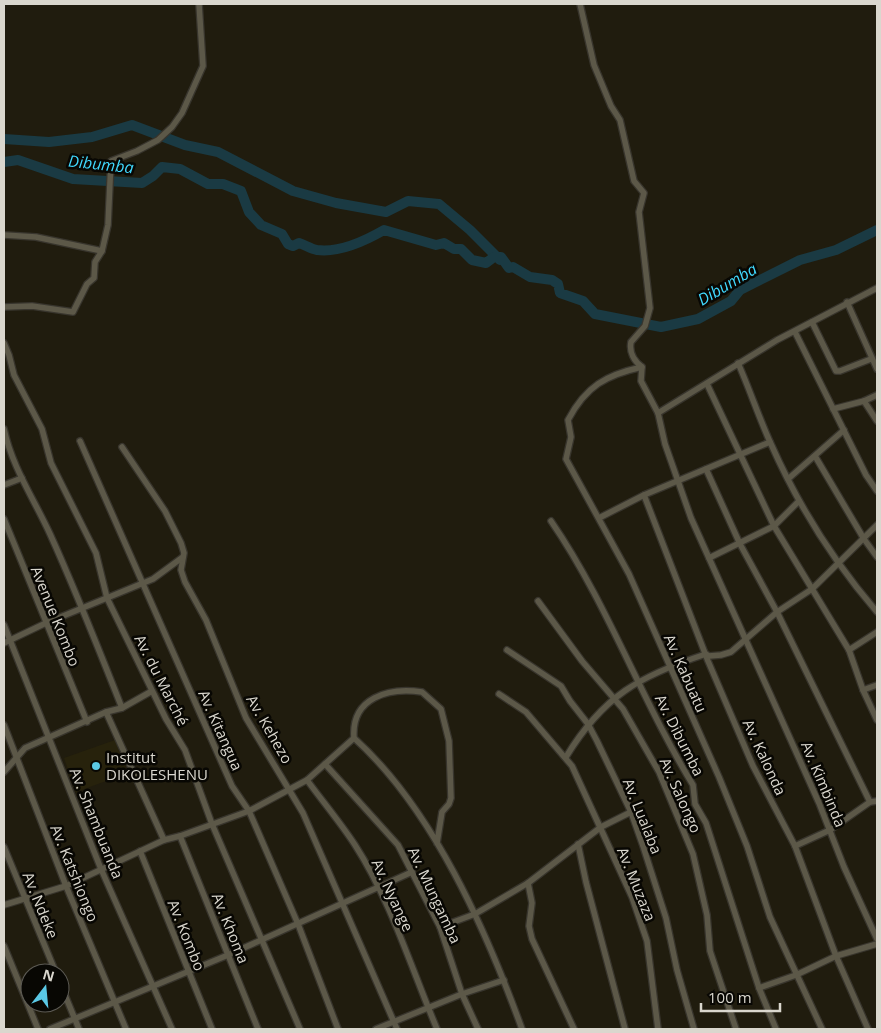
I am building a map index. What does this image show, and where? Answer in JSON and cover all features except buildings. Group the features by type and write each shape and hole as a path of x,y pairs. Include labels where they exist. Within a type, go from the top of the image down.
{"street":[{"path":"4,307 32,306 73,312 87,284 94,278 95,262 102,251 108,225 111,166 114,158 137,151 158,140 172,127 182,113 203,66 199,4"},
{"name":"Av. Kimbinda","path":"580,4 594,65 611,106 620,120 634,181 644,193 639,212 650,300 646,324 630,342 630,346 636,363 642,367 641,380 658,413 677,482 744,641 830,830 844,868 877,939"},
{"path":"4,235 36,237 102,251"},
{"path":"658,413 738,363 847,302 877,288"},
{"path":"847,302 877,369"},
{"path":"812,322 836,370 840,372 871,359"},
{"path":"795,332 866,475 877,490"},
{"name":"Av. du Marché","path":"4,343 10,355 14,375 42,429 51,462 96,553 107,598 152,691 185,750 212,824 263,939 300,1029"},
{"path":"738,363 770,442 800,501 838,563 877,612"},
{"name":"Av. Kabuatu","path":"642,367 621,371 601,381 584,396 568,420 571,437 566,459 629,574 719,777 747,846 770,917 822,1029"},
{"path":"707,384 774,526 850,650 863,690 877,720"},
{"path":"833,409 864,401 877,394"},
{"path":"864,401 877,421"},
{"path":"4,429 14,463 36,502 122,708"},
{"path":"788,479 844,430"},
{"name":"Av. Kitangua","path":"80,441 232,786 249,811 298,924 338,1029"},
{"path":"600,518 644,495 770,442"},
{"name":"Av. Kehezo","path":"122,446 165,511 181,543 183,556 180,565 185,582 206,620 246,718 290,788 397,1029"},
{"path":"815,456 864,539 877,557"},
{"path":"706,469 740,544 777,612 870,802"},
{"path":"4,485 22,478"},
{"name":"Av. Kalonda","path":"644,495 706,654 753,766 794,846 836,956 868,1029"},
{"path":"709,558 774,526 800,501"},
{"name":"Avenue Kombo","path":"4,519 87,722"},
{"name":"Av. Dibumba","path":"552,522 576,557 693,785 695,804 706,822 758,988 776,1029"},
{"path":"566,757 588,724 613,698 639,682 706,654 709,656 731,652 777,612 812,589 877,525"},
{"path":"7,642 46,623 82,610 153,579 183,556"},
{"name":"Av. Salongo","path":"538,601 638,732 681,820 704,893 710,950 736,1029"},
{"name":"Av. Shambuanda","path":"4,625 7,642 101,869 172,1029"},
{"path":"850,650 877,632"},
{"name":"Av. Lualaba","path":"507,650 560,686 588,724 631,812 666,918 677,970 694,1029"},
{"path":"863,690 877,685"},
{"path":"4,772 17,760 25,748 106,712 122,708 152,691"},
{"path":"437,843 442,812 450,804 451,798 449,741 441,709 422,692 414,691 374,697 362,707 353,727 354,738 370,753 402,791 437,843 475,914 504,980 522,1029"},
{"name":"Av. Muzaza","path":"499,694 526,712 566,757 601,827 632,897 647,941 658,1029"},
{"path":"106,712 164,840"},
{"name":"Av. Katshiongo","path":"4,725 66,886 126,1029"},
{"path":"4,905 66,886 164,840 249,811 307,780 354,738"},
{"name":"Av. Mungamba","path":"325,764 398,845 440,927 462,994 478,1029"},
{"name":"Av. Nyange","path":"307,780 355,845 378,888 438,1029"},
{"path":"794,846 830,830 870,802 877,801"},
{"path":"440,927 475,914 528,883 601,827 631,812"},
{"name":"Av. Khoma","path":"180,836 258,1029"},
{"path":"578,844 586,882 606,950 614,994 625,1029"},
{"name":"Av. Ndeke","path":"4,847 52,963"},
{"name":"Av. Kombo","path":"140,851 212,1029"},
{"path":"50,1029 228,955 412,872"},
{"path":"528,883 532,902 529,926 532,939 574,1029"},
{"path":"758,988 796,975 836,956 877,944"},
{"path":"4,946 38,1029"},
{"path":"376,1029 462,994 504,980"},
{"path":"70,1006 79,1029"}],"shaded area":[{"name":"Institut DIKOLESHENU","path":"115,740 128,773 76,792 64,758"}],"waterway":[{"path":"4,139 49,142 92,137 132,125 185,145 218,152 293,191 336,203 386,212 408,201 439,204 470,230 500,260"},
{"name":"Dibumba","path":"4,162 18,160 73,179 142,183 162,167 180,169 208,184 223,184 241,191 249,212 261,225 282,234 288,244 293,246 299,243 312,249 334,250 361,242 384,230 436,245 444,243 454,249 461,249 472,260 486,263 494,257 501,257 509,268 513,267 530,277 552,280 558,284 560,293 583,301 595,314 661,327 698,319 731,301 740,290 800,260 836,250 877,230"}],"place":[{"name":"Institut DIKOLESHENU","path":"96,766"}]}
